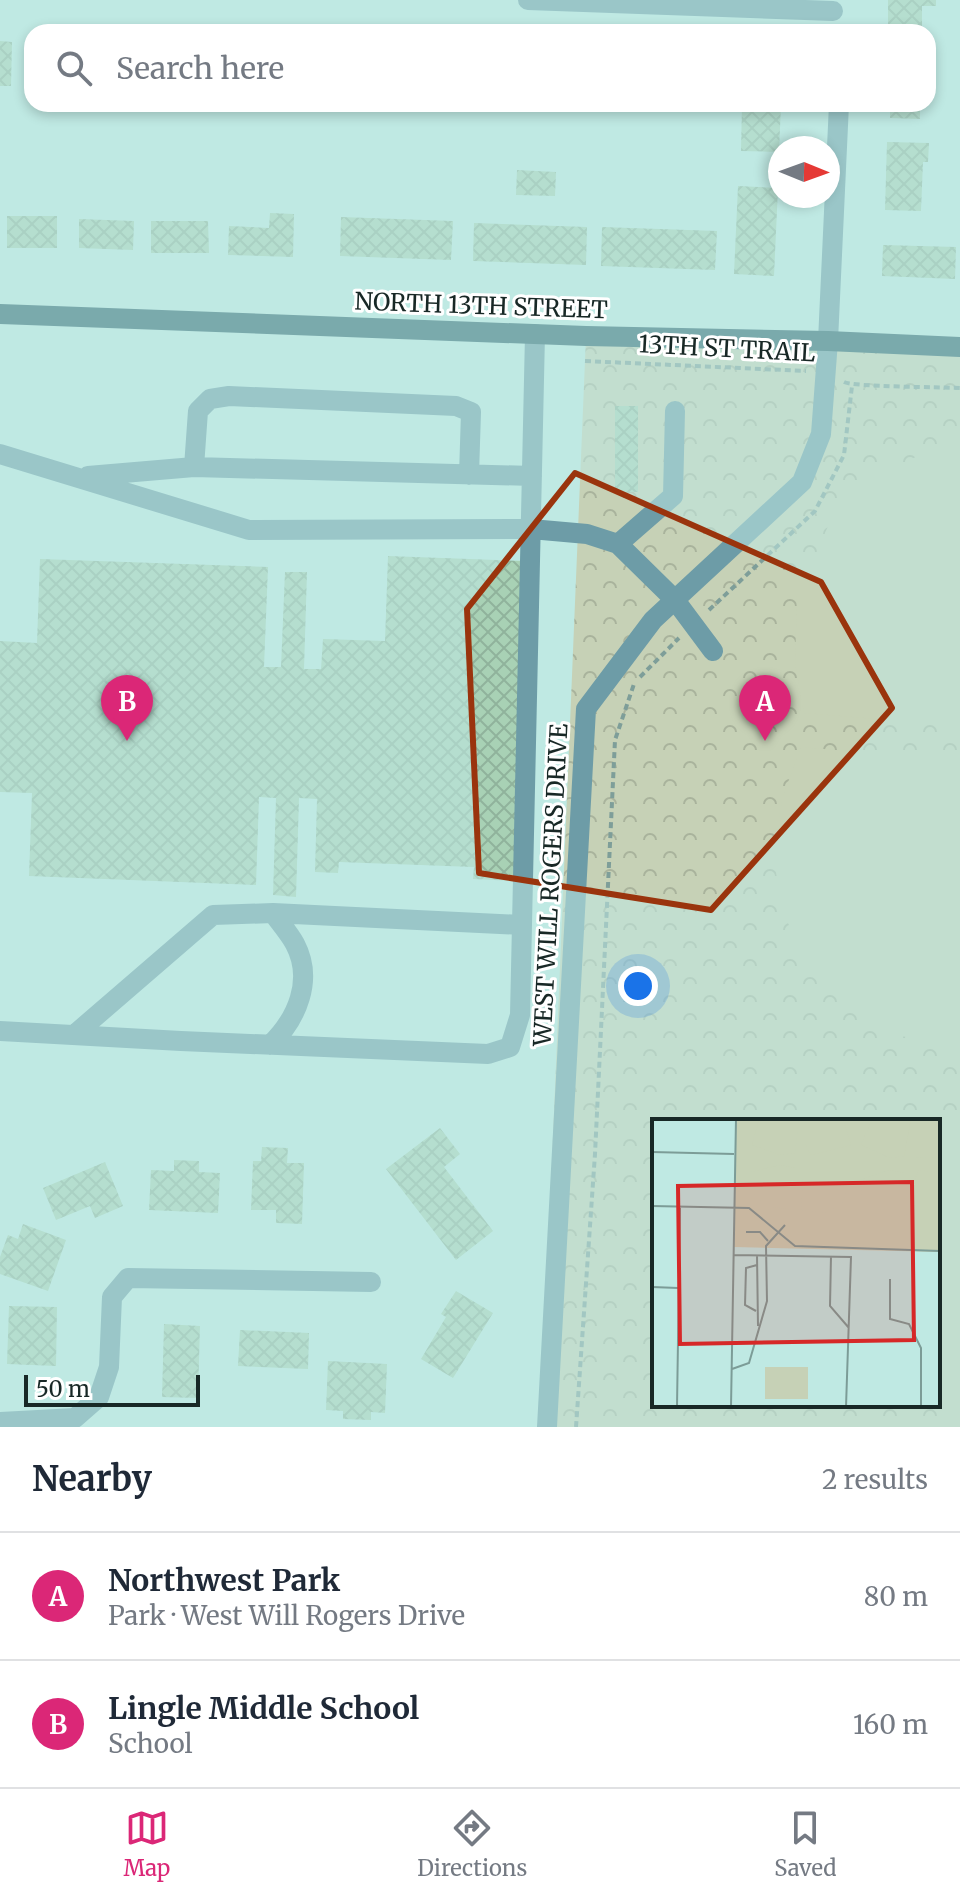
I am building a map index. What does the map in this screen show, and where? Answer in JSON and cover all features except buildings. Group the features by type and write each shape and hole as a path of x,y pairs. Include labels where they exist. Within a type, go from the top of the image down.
{"main road":[{"name":"NORTH 13TH STREET","path":"0,314 960,347"}],"street":[{"path":"528,0 833,5"},
{"name":"WEST WILL ROGERS DRIVE","path":"547,1427 586,709 653,620 802,482 821,434 839,112"},
{"path":"0,1031 488,1054 510,1047 520,1015 535,334"},
{"path":"194,467 198,411 210,399 229,396 456,406 471,412 469,475"},
{"path":"618,544 673,496 675,411"},
{"path":"0,454 249,530 531,529 587,534 618,544 675,600 713,651"},
{"path":"77,477 194,467 532,476"},
{"path":"74,1035 213,915 273,913 522,925"},
{"path":"270,1045 287,1028 292,1018 301,998 303,972 295,945 273,913"},
{"path":"0,1422 75,1418 99,1397 109,1367 112,1297 128,1278 371,1282"}],"path":[{"name":"13TH ST TRAIL","path":"585,361 826,372 852,386"},
{"path":"576,1427 595,1154 615,740 635,682 815,511 844,455 852,386 877,384 960,388"}],"highlighted area":[{"path":"575,473 821,582 892,708 711,910 479,873 467,609"}],"green space":[{"path":"586,336 960,349 960,1427 541,1427"},
{"path":"960,444 960,726 804,713 795,663 797,596 829,524 883,473 934,448"},
{"path":"801,747 960,761 960,1046 901,1036 844,1003 802,955 781,907 773,850 783,796"},
{"path":"960,1113 960,1398 940,1398 940,1119 904,1119"}],"place":[{"name":"Lingle Middle School","path":"127,741"},
{"name":"Northwest Park","path":"765,741"}]}
